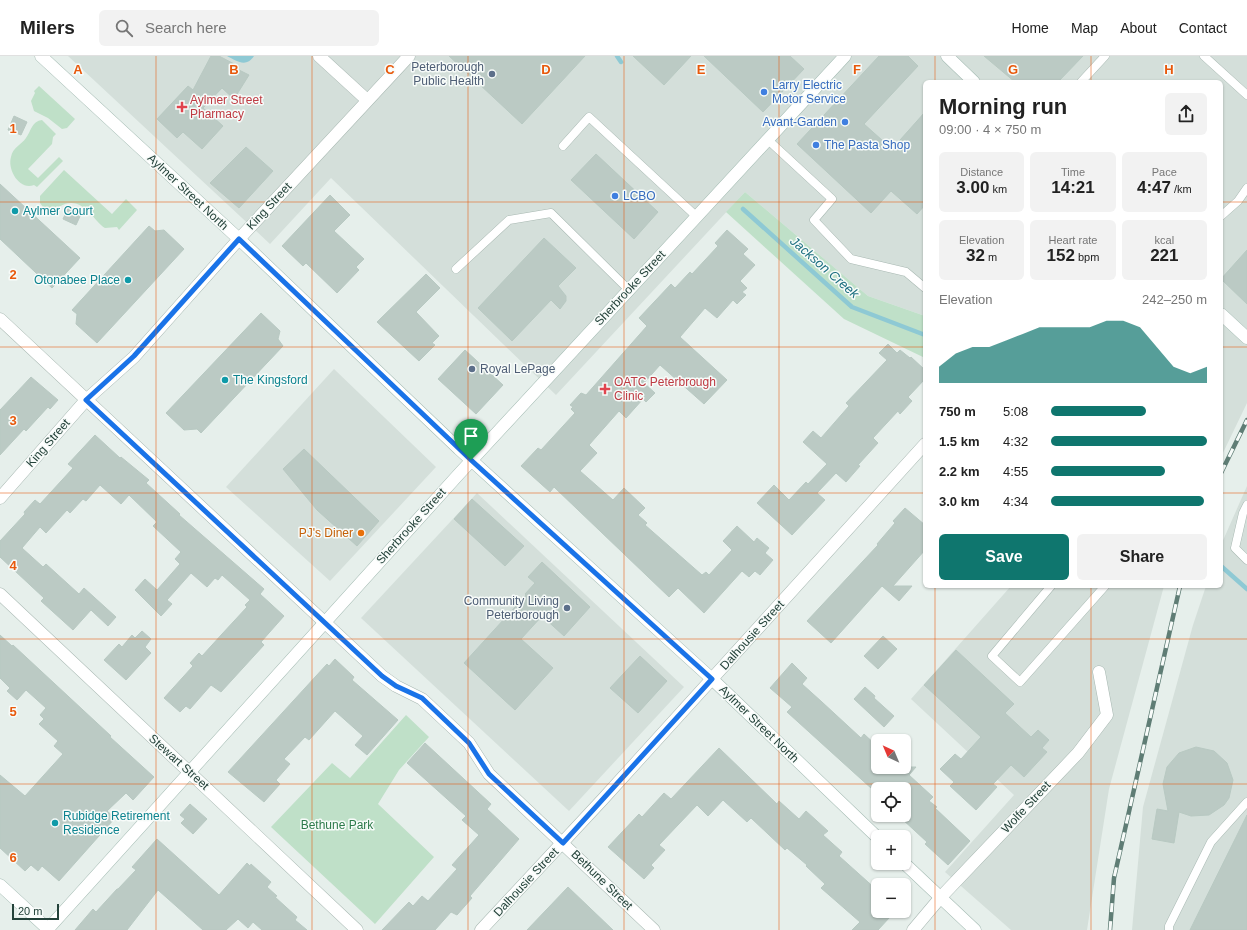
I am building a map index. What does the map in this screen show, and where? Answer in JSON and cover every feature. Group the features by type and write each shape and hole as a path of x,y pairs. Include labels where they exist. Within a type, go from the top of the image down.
{"street":[{"name":"Aylmer Street North","path":"40,56 239,239 471,460 712,679 871,831"},
{"path":"319,56 367,100"},
{"name":"King Street","path":"0,498 86,400 134,356 239,239 409,56"},
{"name":"Sherbrooke Street","path":"48,930 471,460 845,56"},
{"path":"947,56 972,80"},
{"path":"0,319 325,622"},
{"path":"1223,319 1247,338"},
{"name":"Dalhousie Street","path":"481,930 563,843 923,446"},
{"name":"Stewart Street","path":"0,594 357,930"},
{"name":"Bethune Street","path":"325,622 391,683 422,698 469,743 489,774 654,930"},
{"name":"Wolfe Street","path":"913,930 940,898 1078,753 1107,715 1099,672"},
{"path":"911,870 975,930"},
{"path":"0,885 48,930"}],"lane":[{"path":"1083,80 1105,56"},
{"path":"1204,56 1247,95"},
{"path":"563,146 589,117 696,216"},
{"path":"767,139 832,199 814,220 851,258 906,272 923,286"},
{"path":"1223,214 1238,201 1247,188"},
{"path":"456,269 509,220 551,213 629,290"},
{"path":"1247,505 1243,513 1235,548 1247,560"},
{"path":"1049,588 992,656 1020,682 1103,588"},
{"path":"1169,930 1169,926 1211,842 1247,802"}],"shaded area":[{"path":"68,56 1247,56 1247,403 1223,453 1223,80 923,80 923,315 868,296 745,192 556,395 331,178 270,244"},
{"path":"334,369 436,467 330,581 226,487"},
{"path":"1247,486 1247,930 1132,930 1143,807 1193,625 1205,588 1223,588 1223,540"},
{"path":"477,493 684,687 569,811 361,618"},
{"path":"1009,588 1163,588 1109,789 1087,930 1011,930 945,872 1014,795 911,699"}],"green space":[{"path":"39,86 75,119 67,128 62,129 48,118 34,111 31,101 35,93 34,91"},
{"path":"42,120 56,134 53,137 52,144 28,169 38,178 59,157 63,161 37,187 34,185 24,185 13,173 10,162 11,157 15,148 26,138 34,124"},
{"path":"64,170 112,214 126,199 137,210 119,230 117,227 105,228 85,209 76,204 66,204 53,210 43,207 40,203 40,196"},
{"path":"745,192 868,296 923,315 923,357 844,319 726,212"},
{"name":"Bethune Park","path":"406,715 429,737 399,770 378,804 434,857 375,924 271,827 332,763 350,778"}],"water":[{"path":"227,56 254,56 251,60 245,63"}],"building":[{"path":"211,56 219,56 238,66 237,69 249,75 234,99 222,88 203,108 223,126 202,149 183,132 177,138 157,119 188,86 193,90"},
{"path":"449,56 585,56 522,124"},
{"path":"633,56 691,56 664,85"},
{"path":"704,56 790,56 804,69 763,112"},
{"path":"879,56 908,56 918,66 864,124 892,149 923,114 923,207 917,214 891,191 871,213 797,144"},
{"path":"984,56 1083,56 1060,80 1013,80"},
{"path":"14,116 27,122 21,135 8,130"},
{"path":"246,147 273,171 239,208 210,183"},
{"name":"LCBO","path":"596,154 658,212 634,239 571,180"},
{"name":"Aylmer Court","path":"0,184 80,258 52,288 0,239"},
{"path":"330,195 350,215 334,231 364,259 356,267 359,270 337,293 306,263 303,266 282,246"},
{"path":"69,206 82,212 76,225 63,219"},
{"name":"Otonabee Place","path":"149,226 155,231 164,230 184,249 97,343 76,324 77,314 72,310"},
{"path":"727,230 748,249 743,254 755,265 740,281 747,288 742,292 746,295 737,304 733,300 717,318 705,308 680,337 727,380 704,404 660,365 644,383 655,393 646,402 643,399 626,418 619,411 589,445 597,453 580,471 613,500 624,488 645,508 638,515 647,523 645,525 702,575 706,572 709,575 732,550 723,541 737,526 754,542 757,538 769,548 765,553 773,560 760,575 755,571 749,577 742,571 704,613 678,588 669,597 554,487 550,492 521,466 538,448 541,450 575,413 571,409 573,407 570,405 581,393 586,395 647,326 639,318 671,284 675,288 690,272 692,274 718,246 715,243"},
{"path":"544,238 576,268 558,286 566,296 566,301 560,309 551,300 512,341 478,308"},
{"path":"1247,250 1247,304 1223,281 1223,277"},
{"path":"426,274 440,288 416,312 439,336 432,343 435,345 419,361 377,322"},
{"name":"The Kingsford","path":"261,313 280,331 278,339 283,346 201,433 197,429 184,430 166,413"},
{"path":"888,344 897,353 900,350 910,358 911,357 923,368 923,381 908,397 912,401 900,414 898,411 873,438 878,443 858,465 860,466 846,482 836,473 817,493 825,500 792,535 757,503 774,485 789,500 806,482 808,484 827,464 803,442 813,431 821,438 849,406 846,403 887,360 879,353"},
{"path":"465,350 503,385 476,414 438,379"},
{"path":"31,377 58,400 50,409 48,407 26,431 24,429 0,455 0,410"},
{"path":"95,435 120,458 121,457 149,480 146,483 180,514 179,515 264,589 260,594 284,616 261,642 264,645 221,692 211,685 190,709 186,706 180,712 164,698 193,666 190,663 199,653 202,656 247,607 245,605 250,600 222,575 218,580 215,578 207,587 191,573 167,600 172,604 161,616 135,590 145,579 157,590 180,564 175,559 181,552 153,526 157,522 129,495 121,504 100,485 86,501 83,499 70,513 67,510 46,533 40,527 22,548 43,567 46,564 79,594 84,588 116,617 108,626 91,610 73,630 41,601 44,598 0,557 0,541 25,514 24,512 35,500 40,504 73,468 68,464"},
{"path":"304,449 379,521 357,546 317,510 283,469"},
{"path":"472,499 524,546 505,566 454,519"},
{"path":"905,508 923,523 923,552 893,586 912,586 899,601 882,586 831,643 807,621 878,545 877,544 895,523 893,521"},
{"path":"542,562 590,607 564,636 542,616 521,639 553,668 515,710 464,663 526,595 525,594 535,583 528,577"},
{"path":"142,631 151,639 145,647 151,653 126,680 104,660 119,644 122,647 132,635 135,638"},
{"path":"0,635 12,646 13,645 154,777 133,800 126,793 107,811 115,818 59,881 42,866 38,871 31,865 25,871 0,848 0,775 25,796 63,754 54,746 58,741 39,724 44,719 40,715 46,708 26,690 17,700 7,691 10,688 0,678"},
{"path":"883,636 897,649 878,669 864,656"},
{"path":"956,650 1014,704 1005,713 1031,737 1038,730 1049,740 1042,748 1047,752 1024,777 1011,765 993,784 997,787 976,810 950,786 954,782 940,769 955,754 961,759 981,737 924,685"},
{"path":"640,656 667,681 638,713 610,688"},
{"path":"335,659 354,677 352,680 398,720 367,755 355,745 363,736 335,711 309,740 305,737 284,759 290,764 276,780 280,784 264,802 228,772 327,664 329,666"},
{"path":"792,663 807,678 802,684 861,738 864,734 871,740 871,774 910,774 909,775 933,797 929,801 937,807 935,808 970,841 948,865 925,844 927,842 905,822 911,822 911,782 871,782 871,788 787,712 792,707 770,688"},
{"path":"865,687 875,696 874,698 894,716 884,727 854,699"},
{"path":"425,743 491,804 487,809 519,839 470,896 472,898 457,915 451,912 435,930 382,930 409,902 413,906 422,896 428,901 457,869 452,865 479,835 462,820 466,816 407,763"},
{"path":"1196,747 1214,751 1227,763 1233,780 1229,798 1224,805 1209,815 1191,816 1179,812 1174,843 1152,839 1157,809 1168,811 1163,784 1167,767 1179,753"},
{"path":"719,748 777,804 779,801 799,819 806,811 828,831 823,835 842,852 839,856 871,885 871,918 889,918 878,930 852,930 860,922 821,888 825,884 806,866 807,865 787,848 785,850 751,818 747,822 723,800 708,816 697,805 659,845 665,850 651,865 654,868 644,879 608,847 639,814 642,817 664,793 671,799"},
{"path":"911,767 916,767 911,773"},
{"path":"190,804 207,819 193,834 181,823 185,819 180,815"},
{"path":"1247,815 1247,930 1190,930"},
{"path":"157,839 219,895 247,863 250,866 251,864 271,882 267,887 277,896 275,897 297,917 295,920 307,930 262,930 253,922 248,928 238,919 226,930 203,930 158,890 127,930 75,930 93,909 96,912 136,870 132,867"},
{"path":"568,887 613,930 527,930"}],"waterway":[{"name":"Jackson Creek","path":"617,56 621,62"},
{"name":"Jackson Creek","path":"743,209 852,307 923,334"},
{"name":"Jackson Creek","path":"1223,568 1247,589"}],"railway":[{"path":"1223,469 1247,420"},
{"path":"1110,930 1114,878 1180,588"}],"place":[{"name":"Peterborough Public Health","path":"492,74"},
{"name":"Larry Electric Motor Service","path":"764,92"},
{"name":"Aylmer Street Pharmacy","path":"182,107"},
{"name":"Avant-Garden","path":"845,122"},
{"name":"The Pasta Shop","path":"816,145"},
{"name":"LCBO","path":"615,196"},
{"name":"Aylmer Court","path":"15,211"},
{"name":"Otonabee Place","path":"128,280"},
{"name":"Royal LePage","path":"472,369"},
{"name":"The Kingsford","path":"225,380"},
{"name":"OATC Peterbrough Clinic","path":"605,389"},
{"name":"PJ's Diner","path":"361,533"},
{"name":"Community Living Peterborough","path":"567,608"},
{"name":"Rubidge Retirement Residence","path":"55,823"}],"route":[{"path":"239,239 471,460 712,679 563,843 489,774 469,743 422,698 396,686 382,676 86,400 134,356 239,239"}]}
